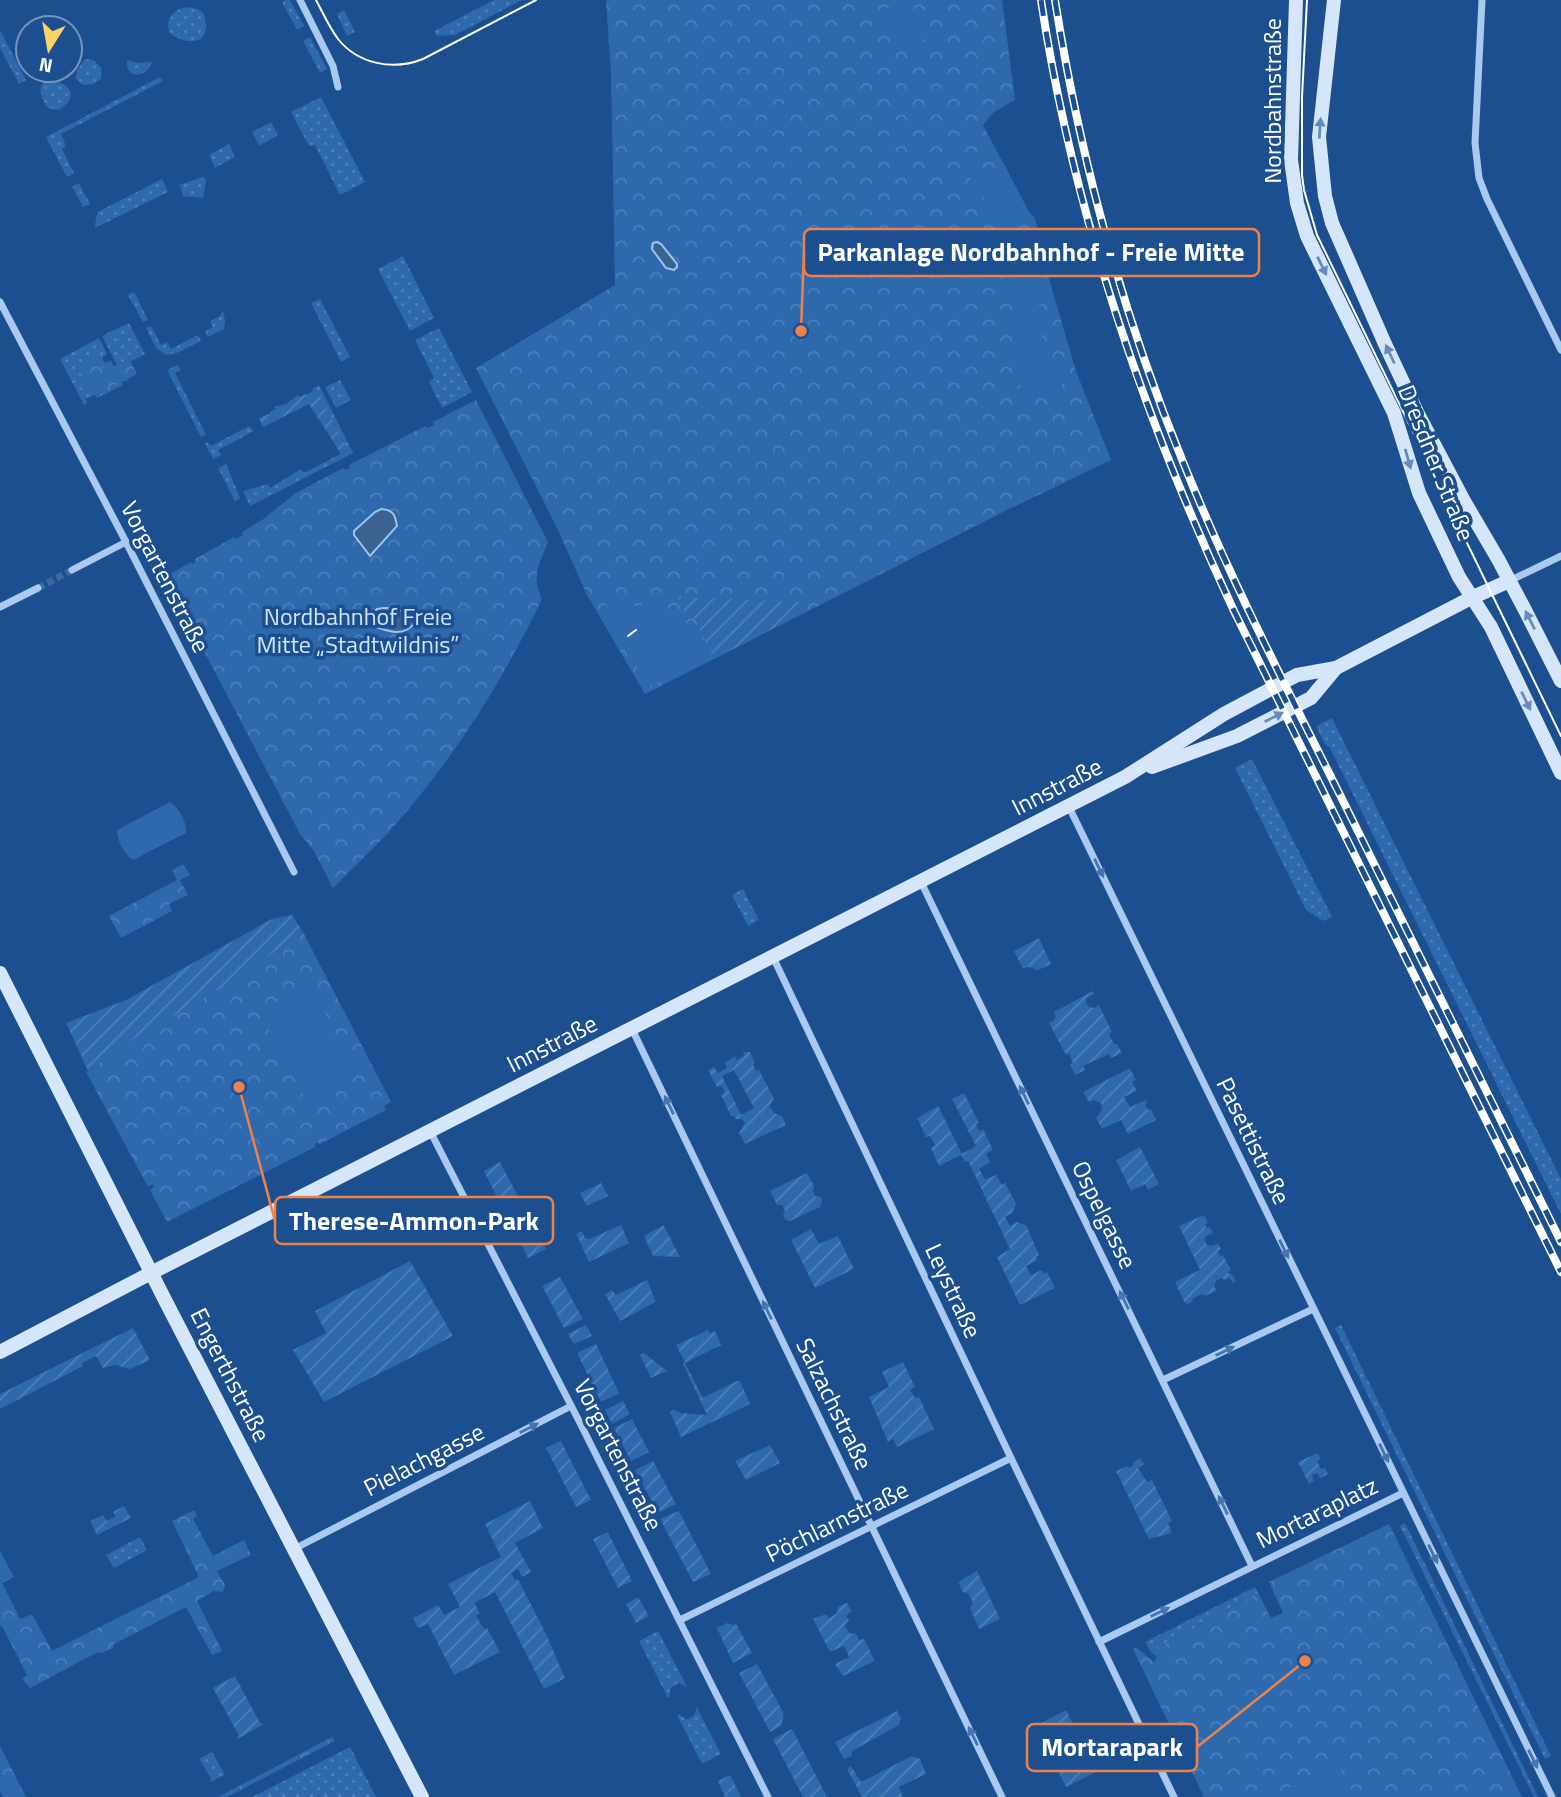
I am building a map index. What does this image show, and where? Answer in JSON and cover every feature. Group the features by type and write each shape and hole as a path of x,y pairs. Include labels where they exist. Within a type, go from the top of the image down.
{"main road":[{"name":"Nordbahnstraße","path":"1296,0 1291,160 1297,203"},
{"name":"Nordbahnstraße","path":"1325,196 1319,137 1334,0"},
{"name":"Dresdner Straße","path":"1325,196 1332,223 1406,389 1561,681"},
{"name":"Dresdner Straße","path":"1297,203 1307,236 1394,413 1419,494 1471,598 1491,627 1561,773"},
{"name":"Innstraße","path":"0,1352 1069,807 1125,777 1224,714 1297,675 1336,668 1471,598 1509,582"},
{"name":"Innstraße","path":"1125,777 1237,736 1311,698 1336,668"},
{"name":"Engerthstraße","path":"0,974 422,1797"}],"street":[{"path":"300,0 330,58 338,87"},
{"path":"1482,0 1475,143 1479,177 1487,199 1561,351"},
{"name":"Vorgartenstraße","path":"0,302 294,872"},
{"path":"72,570 126,542"},
{"name":"Innstraße","path":"1509,582 1561,556"},
{"path":"0,607 38,588"},
{"name":"Pasettistraße","path":"1069,807 1403,1493"},
{"name":"Ospelgasse","path":"920,882 1252,1566"},
{"name":"Leystraße","path":"773,957 1099,1642"},
{"name":"Salzachstraße","path":"632,1029 1002,1797"},
{"name":"Vorgartenstraße","path":"430,1131 768,1797"},
{"path":"1163,1380 1313,1309"},
{"name":"Pielachgasse","path":"294,1549 571,1406"},
{"name":"Pöchlarnstraße","path":"680,1620 1011,1458"},
{"name":"Mortaraplatz","path":"1099,1642 1403,1493 1552,1797"},
{"path":"1099,1642 1174,1797"}],"green space":[{"path":"290,0 304,26 297,30 282,2"},
{"path":"494,0 522,0 455,35 437,36 434,31"},
{"path":"606,0 1002,0 1015,100 994,112 983,125 1029,212 1035,218 1076,371 1111,460 645,694 587,595 557,528 476,368 615,285 611,74"},
{"path":"903,0 908,0 930,35 906,50 882,13"},
{"path":"190,7 204,14 206,23 203,37 194,41 182,40 169,32 168,22 172,15 180,9"},
{"path":"344,10 355,32 347,36 337,14"},
{"path":"0,30 14,57 14,75 0,48"},
{"path":"310,37 327,69 320,73 303,41"},
{"path":"84,60 94,60 101,68 101,79 93,84 83,85 82,84 84,84"},
{"path":"127,60 152,62 146,71 137,75 129,71"},
{"path":"160,77 163,81 61,134 66,146 62,149 74,173 67,177 46,137"},
{"path":"42,84 62,84 70,91 71,96 58,110 48,108"},
{"path":"321,97 365,182 340,195 315,145 309,146 291,112"},
{"path":"271,122 278,135 259,146 252,132"},
{"path":"229,144 235,157 215,168 209,155"},
{"path":"1004,164 1029,212 1003,221 969,179"},
{"path":"202,177 206,181 203,198 183,196 180,185"},
{"path":"162,179 168,192 95,228 98,212"},
{"path":"79,183 90,204 83,207 72,187"},
{"path":"1032,252 1042,300 1039,302 1040,332 1062,385 1049,391 1044,398 1019,385 1014,373 1013,288 1009,255"},
{"path":"403,256 434,318 410,331 378,269"},
{"path":"134,292 148,320 143,322 128,295"},
{"path":"320,299 350,357 341,362 311,303"},
{"path":"223,310 224,329 208,337 205,331 213,327 210,321 220,316"},
{"path":"129,323 145,354 119,364 128,380 126,382 102,336"},
{"path":"151,326 161,345 167,342 171,349 198,335 201,341 177,353 166,355 156,348 146,328"},
{"path":"439,328 472,392 442,408 429,382 434,378 415,340"},
{"path":"99,338 107,354 102,358 105,363 111,361 123,385 97,398 95,395 86,399 87,403 84,405 60,359"},
{"path":"96,358 104,371 129,359 137,374 96,396 78,368"},
{"path":"178,365 181,370 175,373 206,435 201,437 167,370"},
{"path":"340,380 351,400 336,408 325,387"},
{"path":"319,385 353,453 250,506 243,491 268,484 270,488 301,469 304,473 348,450 317,390 312,389"},
{"path":"317,389 348,450 341,454 309,404 263,427 259,418 298,395 300,397"},
{"name":"Nordbahnhof Freie Mitte „Stadtwildnis”","path":"476,400 548,542 537,576 542,599 491,693 453,752 386,835 333,888 314,851 300,834 165,577 191,562 196,562 195,559 234,537 236,539 243,535 242,532 296,493 343,468 350,468 349,465 425,426 427,428 434,425 433,422"},
{"path":"249,426 254,431 218,450 221,455 213,459 205,443 208,442 211,446"},
{"path":"226,464 240,498 235,501 218,468"},
{"path":"677,597 801,602 805,612 714,659 694,617 688,619"},
{"path":"605,602 640,607 645,602 659,602 669,610 681,612 705,659 648,687"},
{"path":"1332,718 1561,1179 1561,1214 1330,748 1316,726"},
{"path":"1252,759 1332,917 1323,921 1306,910 1235,768"},
{"path":"170,802 182,816 186,833 133,860 122,847 117,830"},
{"path":"183,864 190,875 180,880 188,895 169,904 172,911 121,938 109,916 177,880 172,870"},
{"path":"743,889 759,920 748,926 732,895"},
{"path":"292,915 303,932 233,981 134,1039 88,1071 66,1023 126,1000 272,919"},
{"path":"303,932 391,1102 384,1106 386,1110 320,1144 316,1142 315,1147 167,1222 150,1190 154,1187 152,1184 148,1187 86,1072 134,1039 232,981"},
{"path":"1039,938 1051,964 1036,971 1034,968 1023,969 1014,951"},
{"path":"310,983 356,1077 307,1102 259,1011"},
{"path":"1093,991 1094,994 1087,998 1086,1003 1094,1008 1099,1005 1112,1032 1109,1034 1122,1053 1111,1058 1109,1054 1083,1066 1085,1070 1075,1075 1069,1054 1066,1055 1049,1023 1056,1016 1054,1012"},
{"path":"750,1052 756,1071 759,1070 774,1099 769,1106 774,1113 782,1116 786,1125 745,1144 739,1133 745,1123 742,1119 731,1116 721,1095 725,1092 721,1086 717,1087 708,1070 714,1067 718,1073 727,1068 725,1063 735,1056 736,1060 744,1056 743,1053","holes":["734,1070 754,1108 741,1115 722,1076"]},
{"path":"1130,1068 1136,1080 1132,1082 1137,1091 1124,1097 1130,1107 1146,1100 1145,1105 1148,1110 1151,1109 1156,1120 1128,1134 1121,1120 1102,1129 1096,1118 1102,1110 1101,1103 1094,1100 1089,1102 1083,1092"},
{"path":"964,1093 979,1123 976,1124 979,1131 983,1129 993,1150 986,1154 990,1162 979,1169 985,1179 996,1175 1002,1185 1005,1183 1016,1203 1012,1213 1005,1217 1010,1226 1017,1222 1026,1225 1039,1255 1037,1260 1026,1266 1031,1275 1042,1270 1044,1274 1047,1272 1055,1288 1020,1305 997,1257 1010,1249 968,1161 965,1162 961,1155 939,1166 931,1148 935,1145 930,1136 926,1137 917,1118 938,1106 962,1154 976,1146 952,1099"},
{"path":"1140,1147 1159,1184 1148,1190 1145,1184 1131,1191 1116,1160"},
{"path":"500,1162 546,1249 528,1258 484,1171"},
{"path":"807,1173 814,1186 815,1196 821,1197 820,1207 790,1221 786,1220 782,1205 777,1205 770,1191"},
{"path":"601,1183 608,1196 587,1206 580,1193"},
{"path":"1204,1215 1208,1223 1205,1224 1206,1228 1210,1227 1213,1233 1206,1236 1207,1245 1218,1243 1220,1256 1223,1255 1231,1270 1228,1272 1236,1281 1233,1283 1229,1278 1221,1278 1214,1286 1217,1291 1204,1296 1202,1294 1188,1304 1175,1282 1200,1270 1179,1226"},
{"path":"621,1225 629,1243 589,1262 576,1234 582,1231 585,1238 590,1239"},
{"path":"664,1225 680,1257 653,1256 644,1236"},
{"path":"811,1229 819,1244 838,1236 854,1269 815,1288 791,1240"},
{"path":"410,1261 453,1336 324,1402 293,1350 326,1333 315,1311"},
{"path":"560,1277 583,1319 564,1328 542,1286"},
{"path":"647,1280 656,1302 620,1321 605,1294 612,1290 616,1295"},
{"path":"586,1325 592,1336 574,1344 568,1334"},
{"path":"1341,1325 1551,1756 1545,1759 1335,1328"},
{"path":"133,1328 150,1360 130,1369 115,1365 103,1368 96,1356 82,1363 83,1366 0,1409 0,1394"},
{"path":"708,1330 710,1333 715,1331 721,1345 685,1363 703,1398 740,1381 750,1404 681,1437 670,1412 674,1410 707,1415 676,1345"},
{"path":"596,1344 619,1393 601,1402 577,1353"},
{"path":"644,1353 667,1371 651,1378 640,1355"},
{"path":"903,1362 915,1387 910,1390 915,1398 919,1397 934,1429 897,1447 893,1439 888,1442 869,1397 889,1387 882,1372"},
{"path":"623,1401 630,1414 612,1424 605,1410"},
{"path":"632,1419 649,1452 631,1461 614,1428"},
{"path":"561,1441 591,1500 576,1507 546,1448"},
{"path":"770,1445 780,1463 746,1480 735,1461"},
{"path":"1317,1453 1321,1459 1317,1461 1321,1469 1325,1468 1328,1474 1320,1478 1317,1473 1312,1475 1314,1481 1309,1484 1298,1462"},
{"path":"1140,1458 1144,1464 1138,1468 1147,1482 1152,1480 1172,1521 1168,1523 1172,1533 1149,1539 1116,1471 1127,1466 1131,1468"},
{"path":"653,1461 676,1504 658,1513 635,1470"},
{"path":"530,1501 543,1528 515,1543 531,1572 522,1577 518,1569 511,1573 515,1580 518,1579 565,1678 544,1689 495,1592 474,1603 480,1613 476,1616 484,1629 487,1628 500,1652 454,1675 428,1624 418,1628 413,1618 438,1605 444,1615 460,1607 448,1584 501,1557 485,1524"},
{"path":"124,1506 131,1518 97,1535 90,1521 103,1515 107,1521 116,1516 113,1512"},
{"path":"194,1510 197,1516 193,1519 213,1556 244,1540 251,1555 217,1571 225,1585 223,1592 214,1591 197,1601 222,1651 212,1655 186,1607 114,1644 113,1648 98,1652 30,1688 22,1679 27,1675 0,1626 0,1551 14,1577 2,1583 20,1619 32,1614 52,1651 199,1577 172,1521"},
{"path":"679,1511 711,1574 693,1582 660,1519"},
{"path":"1405,1523 1538,1797 1534,1797 1400,1526"},
{"path":"1389,1524 1522,1797 1204,1797 1133,1649 1136,1647 1154,1662 1157,1657 1151,1652 1258,1593 1271,1618 1283,1613 1269,1582"},
{"path":"608,1532 632,1581 618,1588 593,1539"},
{"path":"140,1537 147,1550 114,1568 106,1555"},
{"path":"977,1571 1000,1619 979,1629 970,1608 973,1603 958,1582"},
{"path":"1255,1587 1258,1593 1151,1652 1145,1642"},
{"path":"638,1597 649,1616 636,1623 626,1604"},
{"path":"847,1603 852,1611 846,1616 849,1620 845,1626 849,1633 856,1634 859,1640 864,1639 875,1661 843,1676 835,1664 849,1657 844,1646 830,1652 813,1619 826,1614 829,1618 837,1613 838,1607"},
{"path":"727,1623 736,1624 752,1653 733,1663 717,1628"},
{"path":"658,1631 687,1687 679,1683 673,1686 668,1698 639,1641"},
{"path":"757,1664 784,1714 781,1726 770,1732 739,1673"},
{"path":"235,1676 260,1723 264,1724 237,1739 238,1734 213,1688"},
{"path":"696,1708 721,1754 702,1764 677,1715 690,1718"},
{"path":"1066,1710 1096,1772 1066,1787 1036,1726"},
{"path":"897,1711 901,1718 899,1725 852,1751 851,1756 844,1759 835,1742"},
{"path":"792,1729 827,1797 803,1797 773,1739"},
{"path":"332,1737 335,1741 227,1797 218,1797"},
{"path":"0,1746 26,1797 3,1797 0,1791"},
{"path":"350,1747 376,1797 252,1797"},
{"path":"212,1752 225,1775 210,1782 211,1778 199,1759"},
{"path":"912,1756 920,1759 926,1774 899,1787 903,1797 862,1797 847,1769 851,1766 861,1782"},
{"path":"1338,1764 1355,1797 1269,1797"},
{"path":"730,1775 741,1797 725,1797 718,1781"}],"shaded area":[{"path":"657,242 677,264 674,270 666,268 652,249 653,243"},
{"path":"381,509 393,513 397,526 370,556 354,535 354,531"},
{"path":"384,608 402,610 415,622 402,631 392,632 376,627 373,613"}],"tunnel":[{"path":"38,588 72,570"}],"tram line":[{"path":"316,0 346,48 366,59 388,65 423,59 536,0"},
{"path":"1307,0 1302,97 1302,175 1317,235 1561,736"},
{"path":"628,636 636,630"}],"railway":[{"path":"1041,0 1072,158 1092,236 1141,388 1170,463 1234,611 1561,1272"},
{"path":"1055,0 1090,176 1122,292 1183,462 1262,638 1561,1242"}],"place":[{"name":"Parkanlage Nordbahnhof - Freie Mitte","path":"801,331"},
{"name":"Therese-Ammon-Park","path":"239,1087"},
{"name":"Mortarapark","path":"1305,1661"}]}
